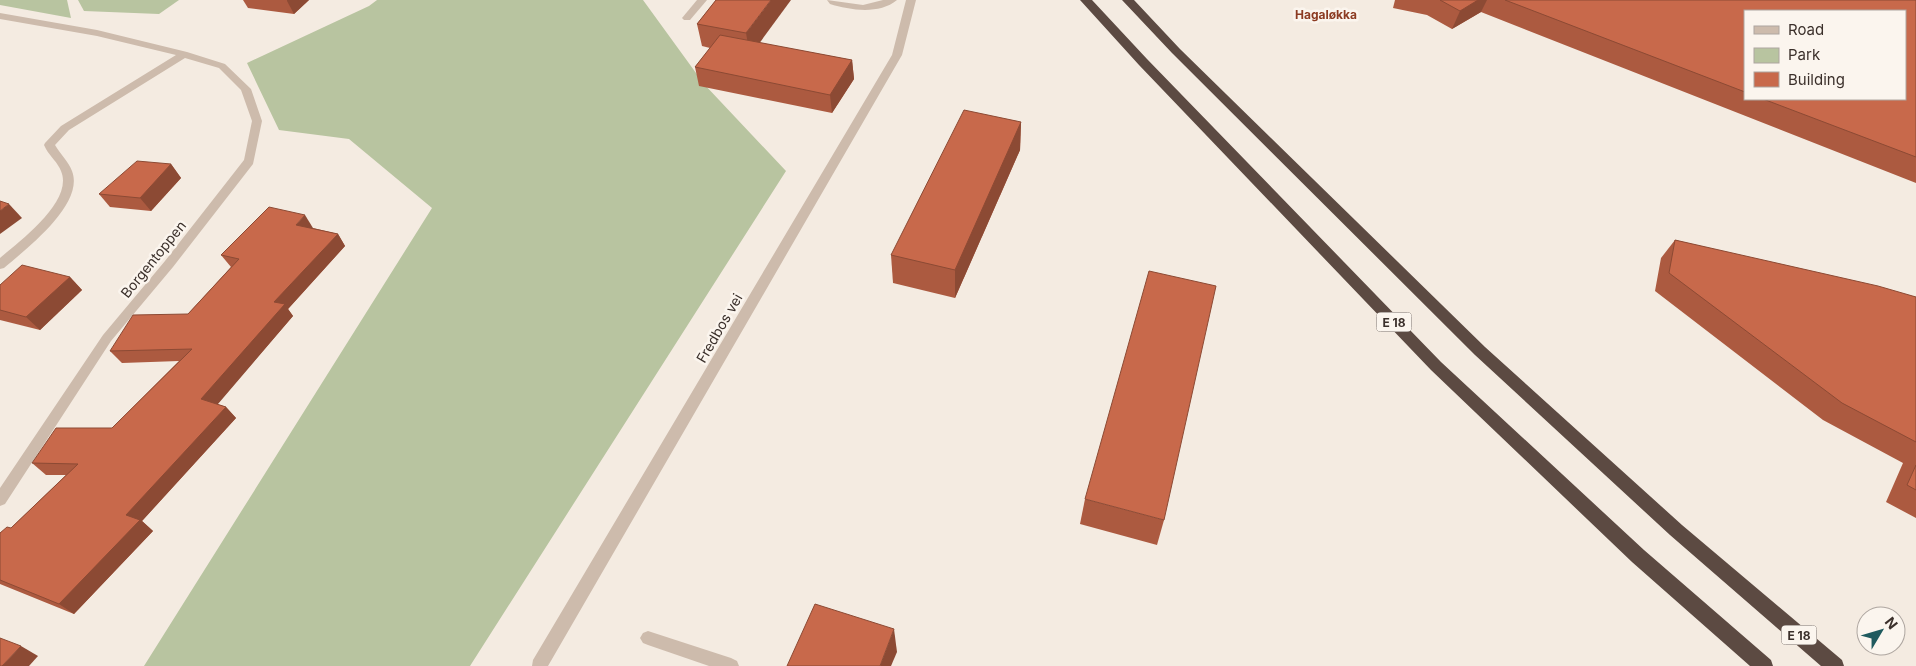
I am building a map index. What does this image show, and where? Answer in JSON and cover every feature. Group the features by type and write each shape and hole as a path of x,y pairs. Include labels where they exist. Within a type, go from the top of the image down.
{"highway":[{"name":"E 18","path":"1086,0 1436,366 1638,556 1764,666"},
{"name":"E 18","path":"1128,0 1176,51 1480,351 1676,530 1835,666"},
{"name":"E 18","path":"1141,0 1176,51"}],"street":[{"path":"687,18 702,0"},
{"path":"832,0 855,9 879,5 892,0"},
{"name":"Fredbos vei","path":"540,666 897,55 910,0"},
{"name":"Borgentoppen","path":"0,16 97,33 184,54 222,66 246,89 257,121 250,161 169,264 107,338 0,500"},
{"path":"0,265 47,224 68,193 68,172 56,158 49,145 65,128 184,54"},
{"path":"648,638 731,666"}],"green space":[{"path":"0,0 67,0 71,18 0,5"},
{"path":"78,0 179,0 159,14 84,11"},
{"path":"377,0 643,0 704,84 786,171 470,666 144,666 432,208 349,139 279,130 247,63 369,6"}],"building":[{"path":"716,0 771,0 746,33 697,24"},
{"path":"1440,0 1478,0 1460,11"},
{"path":"1505,0 1916,0 1916,157 1766,100 1906,100 1906,10 1744,10 1744,92"},
{"path":"720,35 852,60 830,95 695,67"},
{"path":"964,110 1021,122 955,270 891,255"},
{"path":"137,161 171,164 140,198 99,194"},
{"path":"0,201 9,204 0,211"},
{"path":"269,207 305,215 296,225 338,234 274,302 285,304 201,399 226,407 126,515 140,520 59,604 0,580 0,533 7,527 11,528 78,464 32,463 56,428 112,428 192,349 110,351 133,315 188,314 239,259 221,255"},
{"path":"1675,240 1878,286 1916,297 1916,442 1842,403 1669,273"},
{"path":"22,265 70,277 26,317 0,310 0,285"},
{"path":"1149,271 1216,286 1164,520 1085,499"},
{"path":"1916,465 1916,490 1907,485"},
{"path":"815,604 894,629 880,666 787,666"},
{"path":"0,638 21,646 2,666 0,666"}],"district":[{"name":"Hagaløkka","path":"1326,14"}]}
